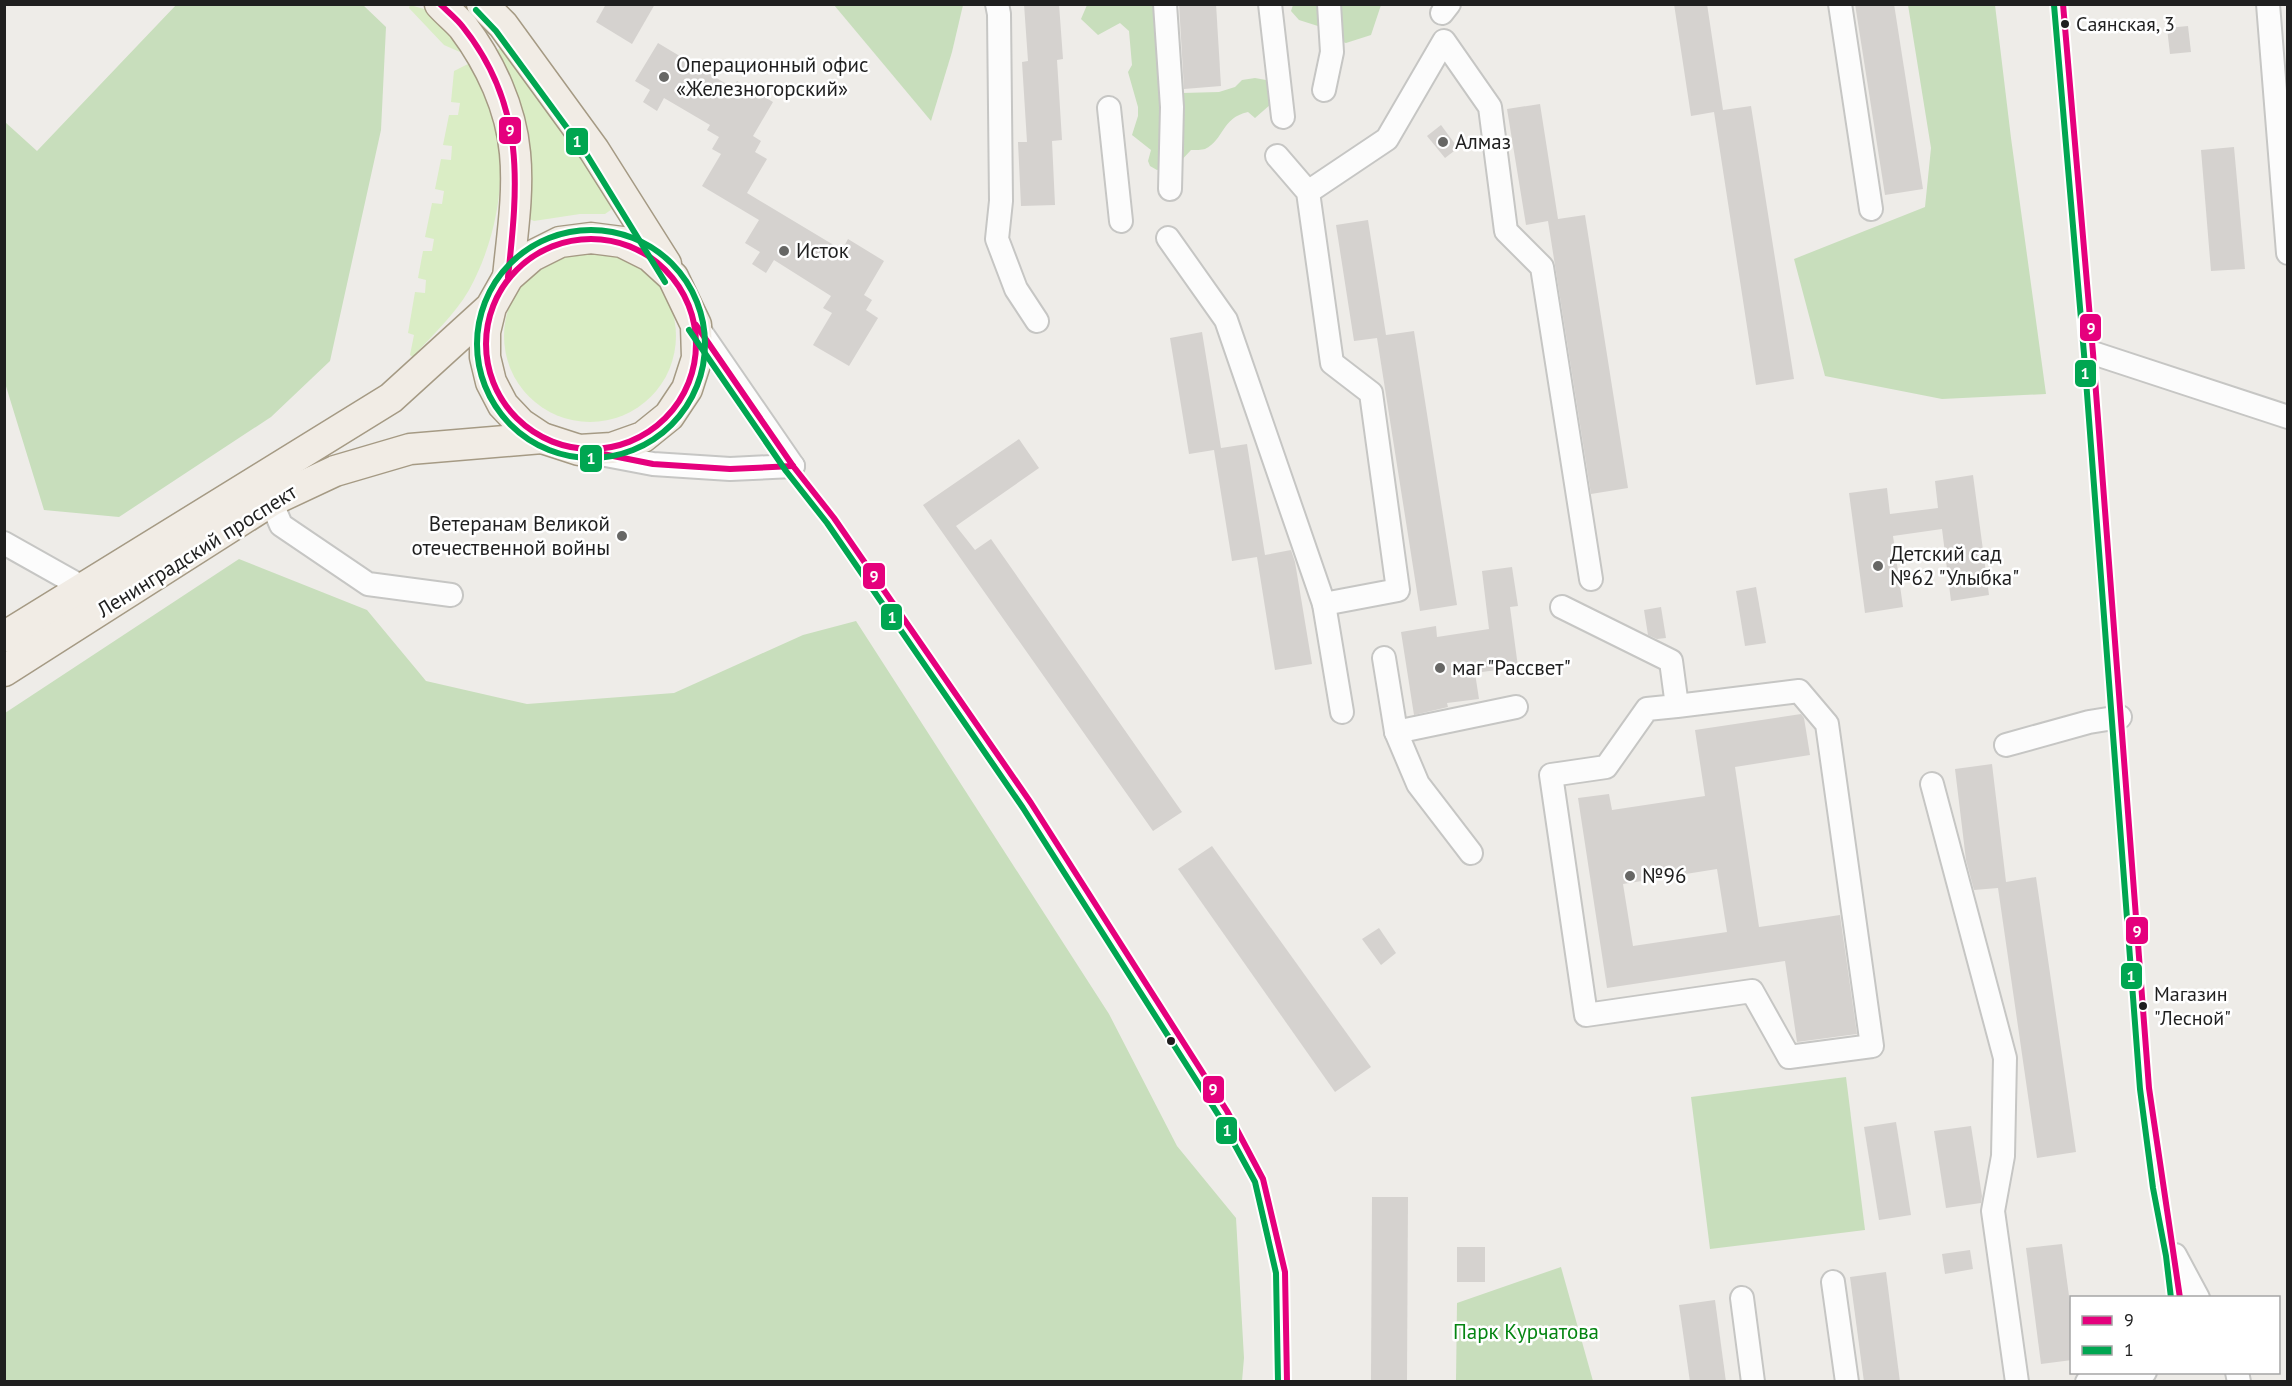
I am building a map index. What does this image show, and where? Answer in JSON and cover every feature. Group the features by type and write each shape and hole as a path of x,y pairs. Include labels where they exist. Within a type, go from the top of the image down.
{"main road":[{"path":"440,4 462,27 493,77 508,112 515,153 515,192 508,276"},
{"path":"482,4 503,25 594,150 674,277 696,325 697,358 687,389 669,416 643,437 612,448 579,450 542,438 520,424 503,405 491,382 485,357 485,332 491,307 508,276 532,256 560,242 591,238 622,242 650,256 674,277"},
{"name":"Ленинградский проспект","path":"4,637 391,398 491,307"},
{"name":"Ленинградский проспект","path":"4,671 271,501 335,471 410,449 542,438"}],"street":[{"path":"997,4 1001,201 997,239 1016,290 1037,321"},
{"path":"1165,4 1172,107 1170,189"},
{"path":"1270,4 1283,117"},
{"path":"1324,90 1332,52 1329,4"},
{"path":"1840,4 1871,209"},
{"path":"2268,4 2288,253"},
{"path":"1308,192 1387,139 1443,41 1490,107 1506,231 1542,267 1591,579"},
{"path":"1109,108 1121,221"},
{"path":"1277,156 1308,192 1332,363 1371,393 1398,590 1324,604"},
{"path":"1168,238 1226,320 1324,604 1342,712"},
{"path":"579,450 653,464 730,469 793,466 696,325"},
{"path":"2092,353 2288,417"},
{"path":"271,501 281,525 368,584 451,595"},
{"path":"4,543 84,588"},
{"path":"1562,607 1671,661 1677,706"},
{"path":"1384,658 1396,732 1418,784 1471,853"},
{"path":"1799,691 1827,724 1872,1046 1789,1057 1752,991 1586,1015 1551,775 1606,767 1647,709 1677,706 1799,691"},
{"path":"1396,732 1516,707"},
{"path":"2006,746 2088,722 2120,717"},
{"path":"1932,784 2005,1058 2003,1156 1993,1211 2017,1382"},
{"path":"2175,1255 2197,1296"},
{"path":"1833,1281 1846,1382"},
{"path":"1742,1298 1753,1382"},
{"path":"2087,1382 2133,1374"}],"green space":[{"path":"177,4 363,5 386,27 381,130 330,361 271,417 119,517 44,510 5,383 5,122 37,151"},
{"path":"410,5 435,12 464,46 460,52 444,45 409,8"},
{"path":"834,5 963,5 952,52 931,121"},
{"path":"1087,5 1172,5 1182,93 1219,92 1235,87 1242,80 1255,78 1266,80 1271,104 1255,118 1248,112 1239,115 1228,124 1211,145 1204,149 1191,150 1177,165 1157,170 1150,166 1148,161 1151,150 1132,135 1138,116 1138,107 1128,72 1132,65 1129,31 1120,23 1098,35 1081,19"},
{"path":"1293,5 1381,5 1371,35 1346,43 1325,37 1321,27 1299,20 1291,11"},
{"path":"1908,5 1995,5 2046,394 1942,399 1825,376 1794,259 1925,207 1931,148"},
{"path":"506,44 615,207 605,214 580,214 534,221 527,218 493,53"},
{"path":"468,64 484,89 494,117 499,146 500,176 497,207 491,236 469,290 450,317 413,357 410,355 414,335 408,333 415,292 425,293 426,280 418,278 423,251 432,251 434,239 425,237 432,203 442,204 444,191 435,189 441,159 451,160 452,146 443,145 449,115 458,115 460,103 451,102 454,71"},
{"path":"590,250 623,256 638,264 651,275 662,288 670,303 676,336 670,369 662,384 651,397 638,408 623,416 590,422 557,416 542,408 529,397 518,384 510,369 504,336 510,303 518,288 529,275 542,264 557,256"},
{"path":"239,559 367,610 426,681 527,704 674,693 803,635 856,621 1109,1014 1177,1146 1236,1218 1244,1358 1242,1381 5,1381 5,713"},
{"path":"1846,1077 1865,1230 1710,1249 1691,1097"},
{"name":"Парк Курчатова","path":"1561,1267 1593,1381 1456,1381 1457,1303"}],"building":[{"path":"606,4 655,4 632,44 596,22"},
{"path":"1024,4 1059,4 1063,59 1057,60 1062,140 1052,141 1055,205 1021,206 1018,142 1027,142 1022,62 1028,61"},
{"path":"1179,4 1216,4 1221,86 1184,89"},
{"path":"1674,4 1707,4 1723,110 1751,106 1794,379 1756,385 1714,112 1691,116"},
{"path":"1855,4 1894,4 1923,189 1885,195"},
{"path":"2188,26 2191,52 2170,54 2167,28"},
{"path":"658,43 733,88 737,81 773,102 753,136 761,141 755,152 767,159 747,193 842,250 848,239 884,261 864,295 872,300 866,310 878,318 849,366 813,345 832,313 823,308 831,296 774,260 766,273 752,264 760,252 745,243 759,220 702,186 721,154 712,149 719,137 707,130 710,125 664,98 657,111 643,102 650,90 635,81"},
{"path":"1540,104 1558,219 1585,215 1628,488 1591,494 1548,221 1526,225 1507,109"},
{"name":"Алмаз","path":"1441,125 1458,148 1445,158 1427,136"},
{"path":"2234,147 2245,269 2211,271 2201,150"},
{"path":"1368,220 1386,335 1414,331 1457,605 1420,611 1377,338 1354,341 1336,225"},
{"path":"1202,332 1221,448 1247,444 1265,555 1291,550 1312,664 1275,670 1257,557 1232,561 1214,450 1189,454 1170,338"},
{"path":"1019,439 1039,468 956,526 975,550 991,539 1182,812 1153,831 923,505"},
{"name":"Детский сад №62 \"Улыбка\"","path":"1973,475 1989,595 1951,601 1942,529 1893,536 1903,607 1865,613 1849,493 1887,488 1890,514 1938,508 1935,481"},
{"path":"1512,567 1518,606 1510,607 1518,667 1475,673 1479,699 1447,703 1448,707 1414,715 1401,632 1436,626 1437,637 1489,629 1482,571"},
{"path":"1756,587 1766,643 1745,646 1736,591"},
{"path":"1661,607 1666,638 1657,639 1648,635 1644,610"},
{"name":"№96","path":"1801,714 1804,718 1810,755 1735,767 1759,927 1840,915 1857,1034 1797,1042 1785,961 1607,988 1578,798 1609,794 1612,810 1705,796 1695,730","holes":["1717,869 1727,932 1633,946 1623,884"]},
{"path":"1992,764 2006,882 2036,877 2076,1152 2037,1158 1998,888 1974,890 1966,860 1955,769"},
{"path":"1212,846 1371,1067 1335,1092 1178,869"},
{"path":"1379,928 1396,953 1381,965 1362,939"},
{"path":"1896,1122 1911,1215 1879,1220 1864,1127"},
{"path":"1971,1126 1982,1196 1981,1203 1946,1208 1934,1131"},
{"path":"1372,1197 1408,1197 1407,1382 1371,1382"},
{"path":"2062,1244 2070,1303 2070,1360 2041,1364 2026,1248"},
{"path":"1457,1247 1485,1247 1485,1282 1457,1282"},
{"path":"1970,1250 1973,1269 1945,1274 1942,1254"},
{"path":"1886,1272 1900,1382 1864,1382 1850,1277"},
{"path":"1715,1300 1726,1382 1690,1382 1679,1305"}],"transit line":[{"name":"9","path":"440,4 461,24 483,57 498,86 508,116 515,178 508,277"},
{"name":"9","path":"2063,4 2093,353 2149,1088 2180,1296"},
{"name":"1","path":"2054,5 2084,354 2140,1089 2171,1296"},
{"name":"1","path":"476,10 496,31 587,155 665,282"},
{"name":"1","path":"580,230 602,230 635,238 655,249 672,263 686,280 697,300 705,333 705,344 701,377 697,388 686,408 672,425 655,439 624,454 602,458 580,458 558,454 537,445 518,432 503,417 490,398 481,377 477,355 477,333 481,311 490,290 503,271 518,256 537,243 558,234 580,230"},
{"name":"9","path":"581,239 601,239 622,243 641,251 666,269 679,285 692,313 696,344 692,375 679,403 666,419 650,432 622,445 601,449 581,449 560,445 541,437 524,426 509,411 490,375 486,354 486,334 490,313 498,294 509,277 524,262 560,243 581,239"},
{"name":"9","path":"696,325 793,466 834,518 1031,803 1227,1111 1263,1179 1285,1272 1287,1382"},
{"name":"1","path":"689,330 786,471 827,523 1023,808 1219,1116 1255,1182 1276,1273 1278,1382"},
{"name":"9","path":"588,451 653,464 730,469 793,466"}],"place":[{"name":"Саянская, 3","path":"2065,24"},
{"name":"Операционный офис «Железногорский»","path":"664,77"},
{"name":"Алмаз","path":"1443,142"},
{"name":"Исток","path":"784,251"},
{"name":"Ветеранам Великой отечественной войны","path":"622,536"},
{"name":"Детский сад №62 \"Улыбка\"","path":"1878,566"},
{"name":"маг \"Рассвет\"","path":"1440,668"},
{"name":"№96","path":"1630,876"},
{"name":"Магазин \"Лесной\"","path":"2143,1006"}]}
